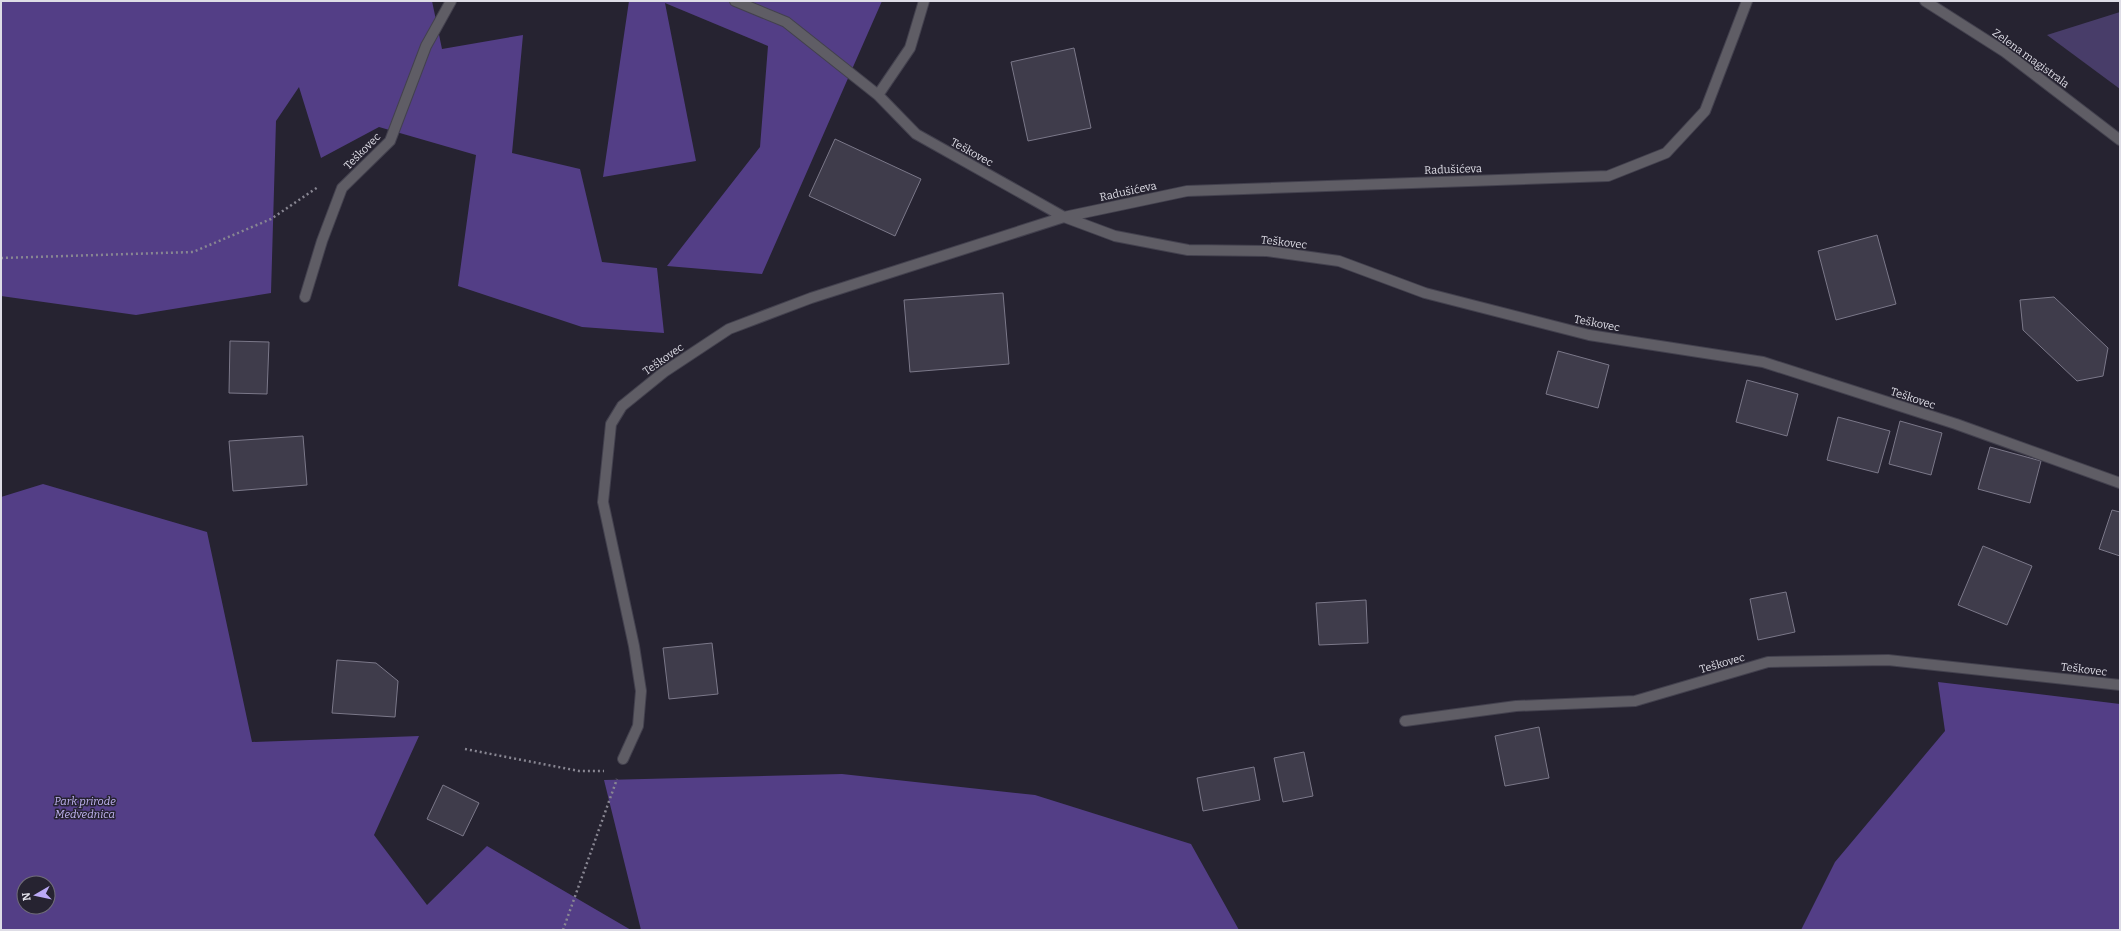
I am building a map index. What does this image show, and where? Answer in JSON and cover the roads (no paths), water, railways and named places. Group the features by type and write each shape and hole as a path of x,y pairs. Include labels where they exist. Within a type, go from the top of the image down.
{"street":[{"name":"Teškovec","path":"305,297 322,241 342,188 390,141 426,46 451,1"},
{"name":"Teškovec","path":"735,1 786,22 878,95 916,134 1064,217 1115,236 1188,250 1267,251 1339,261 1425,293 1589,335 1763,362 1956,424 2120,483"},
{"path":"878,95 910,48 924,1"},
{"name":"Radušićeva","path":"1064,217 1187,191 1608,176 1666,153 1705,111 1747,1"},
{"name":"Zelena magistrala","path":"1925,1 2005,52 2120,140"},
{"name":"Teškovec","path":"624,759 638,726 641,691 632,639 603,502 610,424 622,406 664,372 729,330 811,298 1064,217"},
{"name":"Teškovec","path":"1405,721 1516,706 1635,702 1768,662 1888,660 2120,685"}],"park label":[{"name":"Park prirode Medvednica","path":"85,807"}]}
